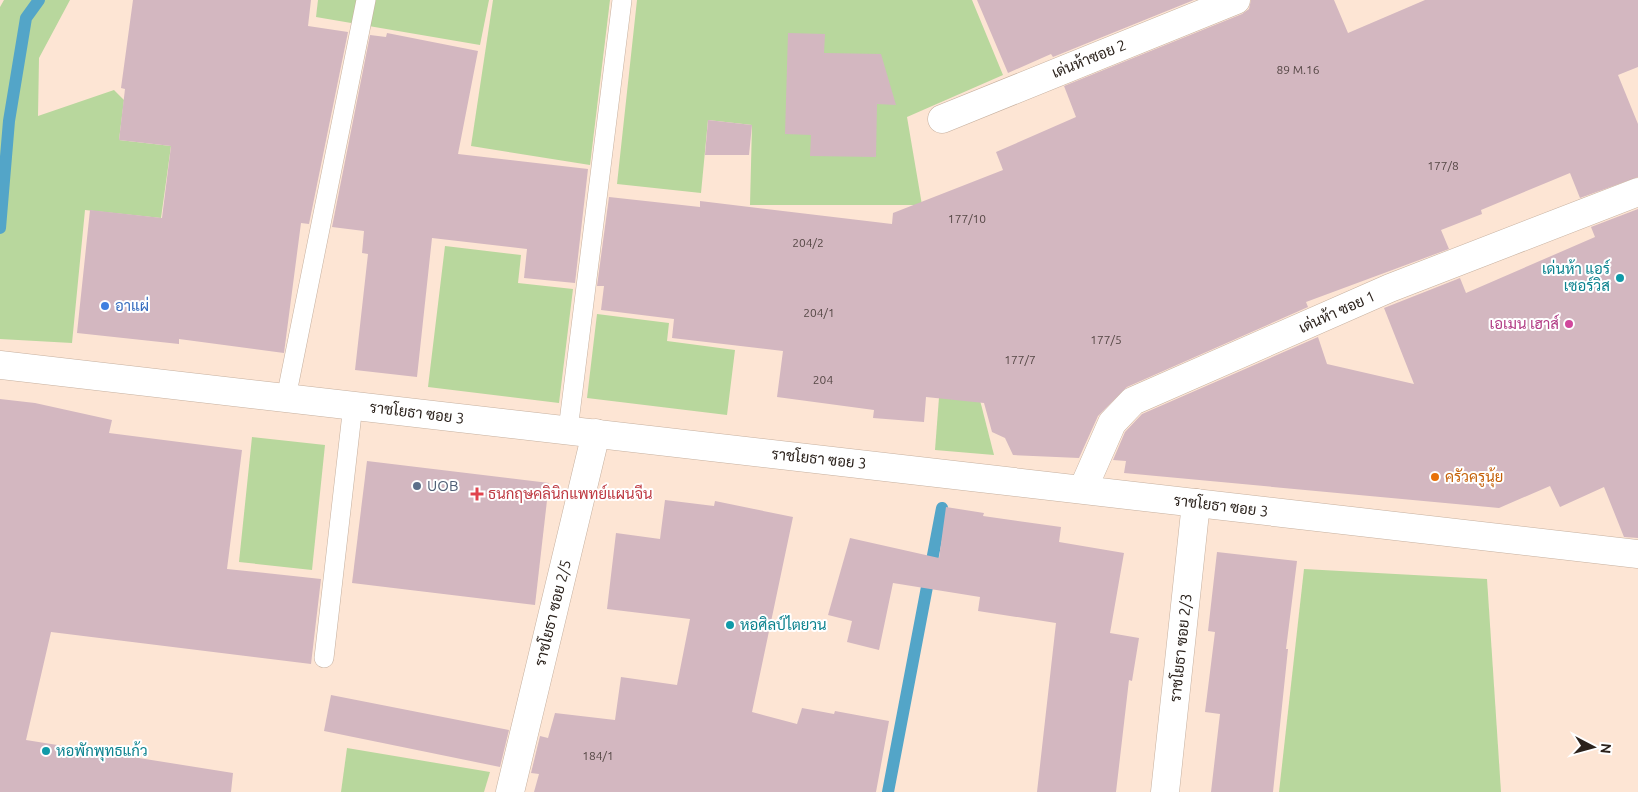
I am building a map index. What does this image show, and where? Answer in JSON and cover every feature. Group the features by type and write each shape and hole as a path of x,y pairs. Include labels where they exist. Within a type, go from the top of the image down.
{"street":[{"name":"เด่นห้าซอย 2","path":"942,119 1236,0"},
{"name":"เด่นห้า ซอย 1","path":"1083,489 1112,423 1133,401 1390,288 1638,192"},
{"name":"ราชโยธา ซอย 3","path":"0,365 1638,554"},
{"name":"ราชโยธา ซอย 2/5","path":"510,792 596,434"},
{"name":"ราชโยธา ซอย 2/3","path":"1165,792 1196,503"}],"lane":[{"path":"286,398 366,0"},
{"path":"568,430 622,0"},
{"path":"324,658 353,405"}],"green space":[{"path":"4,0 70,0 39,58 38,116 114,90 124,100 119,140 171,146 161,218 85,210 72,343 0,339 0,7"},
{"path":"318,0 489,0 480,45 316,17"},
{"path":"493,0 610,0 590,165 471,146"},
{"path":"637,0 972,0 1003,75 907,117 922,205 750,205 752,125 708,120 701,193 617,184"},
{"path":"445,246 521,255 518,283 573,289 559,403 428,387"},
{"path":"946,306 960,322 994,455 935,450"},
{"path":"597,314 669,323 667,341 735,350 727,415 587,398"},
{"path":"252,437 325,445 312,570 239,562"},
{"path":"1304,569 1487,579 1501,792 1279,792"},
{"path":"347,748 490,772 484,792 341,792"}],"building":[{"path":"133,0 311,0 308,26 348,32 309,224 301,223 284,353 179,339 179,344 77,333 90,210 162,218 171,146 119,140 125,89 121,88"},
{"path":"977,0 1194,0 1053,57 1051,54 1008,73"},
{"path":"1251,0 1334,0 1348,33 1425,0 1638,0 1638,67 1618,75 1638,124 1638,177 1580,198 1570,173 1481,210 1482,214 1441,230 1449,249 1306,302 1308,307 1127,387 1098,416 1079,458 1013,455 1005,438 992,432 984,403 926,397 924,422 873,418 874,410 777,397 783,351 672,338 674,319 601,310 604,286 597,286 609,197 700,207 700,201 892,224 893,213 1003,170 996,152 1076,117 1064,86 1242,14 1249,9"},
{"path":"387,33 478,51 458,154 588,169 575,283 524,278 527,249 432,238 417,377 355,370 368,254 362,253 364,231 332,227 370,35 386,37"},
{"path":"788,33 825,34 824,53 881,54 896,105 877,104 876,157 810,156 811,135 785,134"},
{"path":"708,120 752,125 749,155 705,155"},
{"path":"1638,209 1638,538 1624,537 1604,487 1560,507 1550,486 1499,508 1124,473 1126,461 1113,460 1125,432 1142,414 1318,337 1327,364 1414,384 1384,308 1460,278 1466,293 1595,237 1591,227"},
{"path":"0,399 35,403 112,420 109,433 242,450 227,569 321,579 311,664 51,632 26,740 233,773 231,792 0,792"},
{"path":"367,461 549,483 535,605 352,583"},
{"path":"665,500 714,506 715,501 793,517 752,712 797,724 802,708 834,714 835,711 889,721 876,792 534,792 539,774 531,773 540,736 548,738 555,713 615,720 621,677 677,685 690,619 607,609 616,533 660,539"},
{"path":"946,507 984,513 983,516 1061,527 1059,542 1124,553 1110,633 1139,638 1132,681 1129,680 1116,792 1037,792 1056,623 978,611 980,597 893,583 879,650 847,642 852,621 828,615 850,538 939,558"},
{"path":"1217,552 1297,561 1286,649 1288,649 1273,792 1211,792 1220,714 1205,712 1215,632 1208,631"},
{"path":"331,695 509,730 500,767 324,731"}],"waterway":[{"path":"0,228 9,121 26,18 39,0"},
{"path":"888,792 942,508"}],"place":[{"name":"เด่นห้า แอร์ เซอร์วิส","path":"1620,278"},
{"name":"อาแผ่","path":"105,306"},
{"name":"เอเมน เฮาส์","path":"1569,324"},
{"name":"ครัวครูนุ้ย","path":"1435,477"},
{"name":"UOB","path":"417,486"},
{"name":"ธนกฤษคลินิกแพทย์แผนจีน","path":"477,494"},
{"name":"หอศิลป์ไตยวน","path":"730,625"},
{"name":"หอพักพุทธแก้ว","path":"46,751"}]}
